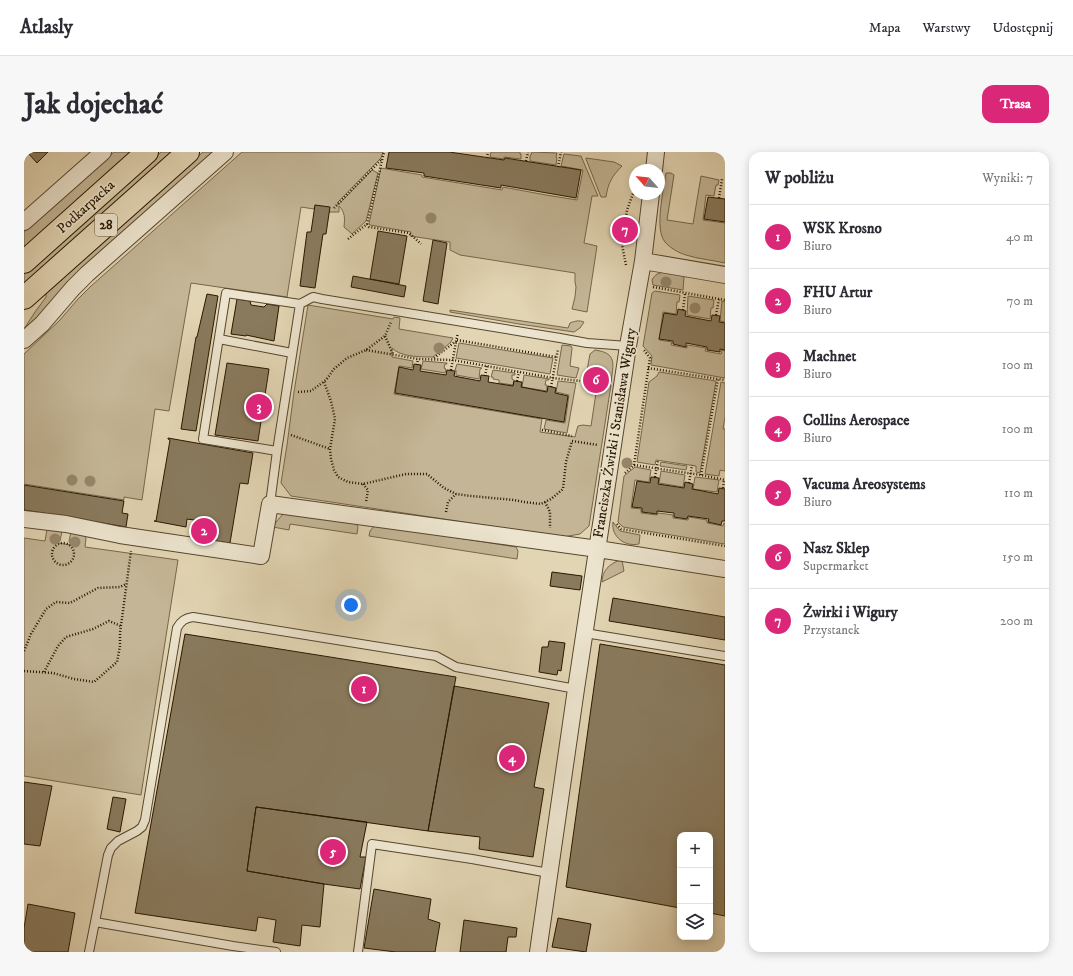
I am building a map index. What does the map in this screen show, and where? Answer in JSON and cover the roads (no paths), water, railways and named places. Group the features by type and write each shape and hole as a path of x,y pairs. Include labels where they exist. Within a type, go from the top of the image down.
{"main road":[{"name":"Podkarpacka","path":"24,262 147,152"},
{"name":"Podkarpacka","path":"24,298 188,152"}],"street":[{"path":"24,222 103,152"},
{"path":"24,340 42,324 87,274 226,152"},
{"path":"655,164 656,152"},
{"name":"Franciszka Żwirki i Stanisława Wigury","path":"650,200 635,347 598,548 725,569"},
{"path":"643,262 725,275"},
{"path":"24,519 66,524 133,537 261,556 270,504 598,548 538,952"}],"lane":[{"path":"277,451 203,439 226,293 300,304 313,297 560,338 635,347"},
{"path":"270,504 300,304"},
{"path":"219,339 292,353"},
{"path":"89,952 108,855 111,848 118,841 137,831 142,827 145,820 177,628 186,618 200,618 436,656 456,667 576,688"},
{"path":"585,633 725,656"},
{"path":"358,952 372,844 472,859 549,873"},
{"path":"95,922 232,949 276,952"}],"place":[{"name":"Żwirki i Wigury","path":"625,230"},
{"name":"Nasz Sklep","path":"596,380"},
{"name":"Machnet","path":"259,407"},
{"name":"FHU Artur","path":"204,531"},
{"name":"WSK Krosno","path":"364,689"},
{"name":"Collins Aerospace","path":"512,758"},
{"name":"Vacuma Areosystems","path":"333,852"}]}
